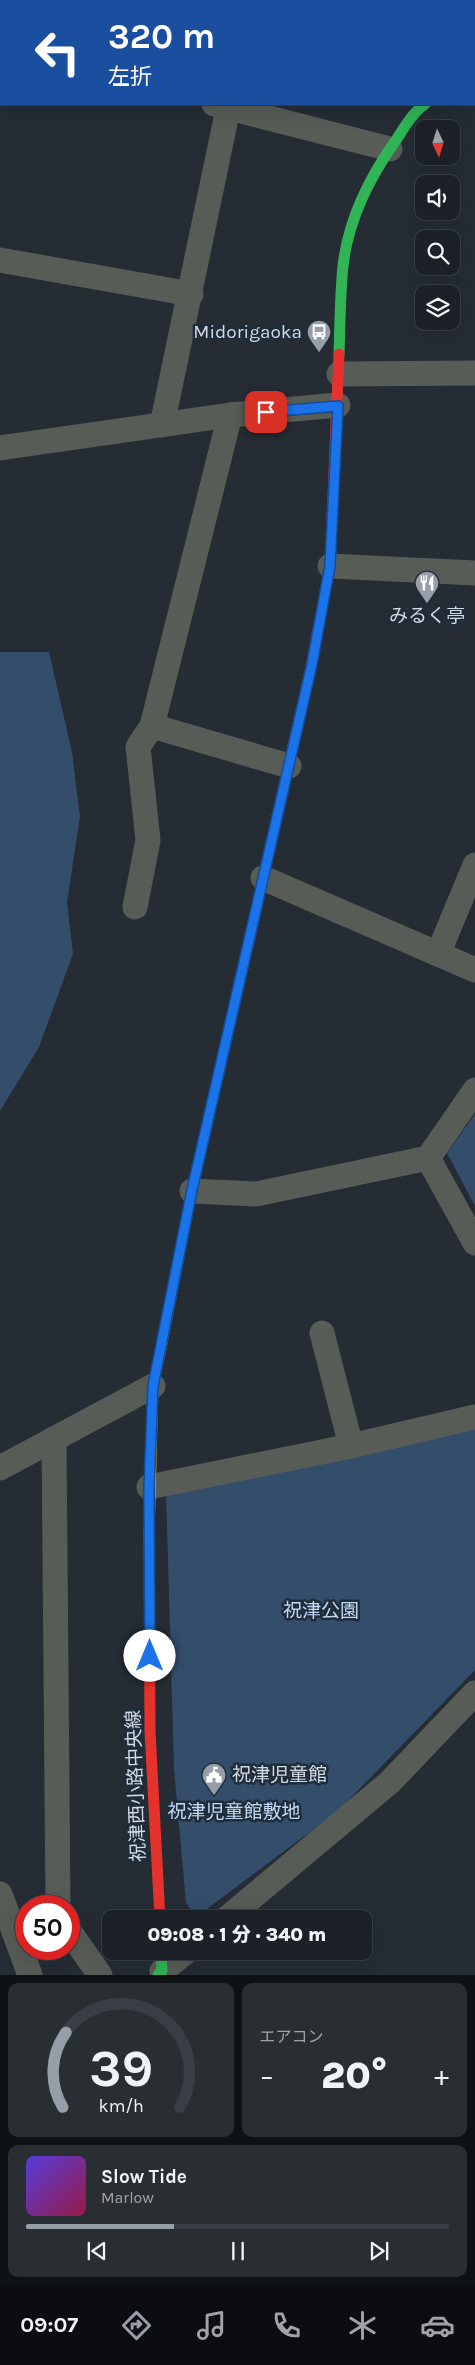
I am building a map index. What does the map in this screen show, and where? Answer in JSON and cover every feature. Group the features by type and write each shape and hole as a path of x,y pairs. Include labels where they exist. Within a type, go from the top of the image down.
{"main road":[{"name":"祝津西小路中央線","path":"160,1910 150,1730 149,1488 153,1386 192,1190 312,664 330,566 343,265 353,220 365,190 390,149 418,110 424,105"}],"street":[{"path":"162,425 191,294 224,105 390,149"},
{"path":"0,260 191,294"},
{"path":"339,374 475,373"},
{"path":"0,448 230,415 338,406"},
{"path":"136,907 148,840 138,747 152,726 230,415"},
{"path":"330,566 475,573"},
{"path":"152,726 289,766"},
{"path":"438,954 475,865"},
{"path":"263,878 475,970"},
{"path":"192,1190 256,1194 428,1158 475,1090"},
{"path":"428,1158 475,1243"},
{"path":"322,1333 351,1446"},
{"path":"0,1468 153,1386"},
{"path":"149,1488 351,1446 475,1417"},
{"path":"54,1439 58,1895"},
{"path":"237,1910 390,1782 475,1693"},
{"path":"0,1894 30,1975"},
{"path":"80,1947 100,1975"},
{"path":"162,1968 174,1960"}],"green space":[{"path":"0,652 49,652 72,752 80,817 67,902 73,954 39,1047 0,1111"},
{"path":"475,1114 475,1206 447,1153"},
{"name":"祝津公園","path":"475,1421 475,1670 338,1811 205,1910 191,1910 186,1903 174,1769 166,1491"}],"traffic: fast":[{"path":"339,354 343,266 354,217 368,186 385,157 412,117 424,105"},
{"path":"162,1343 192,1191 233,1011"},
{"path":"158,1975 162,1971 161,1960"}],"traffic: slow":[{"path":"233,1011 310,672"},
{"path":"149,1536 153,1386 162,1343"}],"traffic: jam":[{"path":"310,672 330,566 339,354"},
{"path":"149,1536 150,1731 160,1910"}],"place":[{"name":"Midorigaoka","path":"319,353"},
{"name":"みるく亭","path":"427,604"},
{"name":"祝津児童館","path":"214,1796"}],"route":[{"path":"150,1656 149,1488 153,1386 192,1190 312,664 330,566 338,406 266,412"}],"park label":[{"name":"祝津児童館敷地","path":"234,1812"}]}
